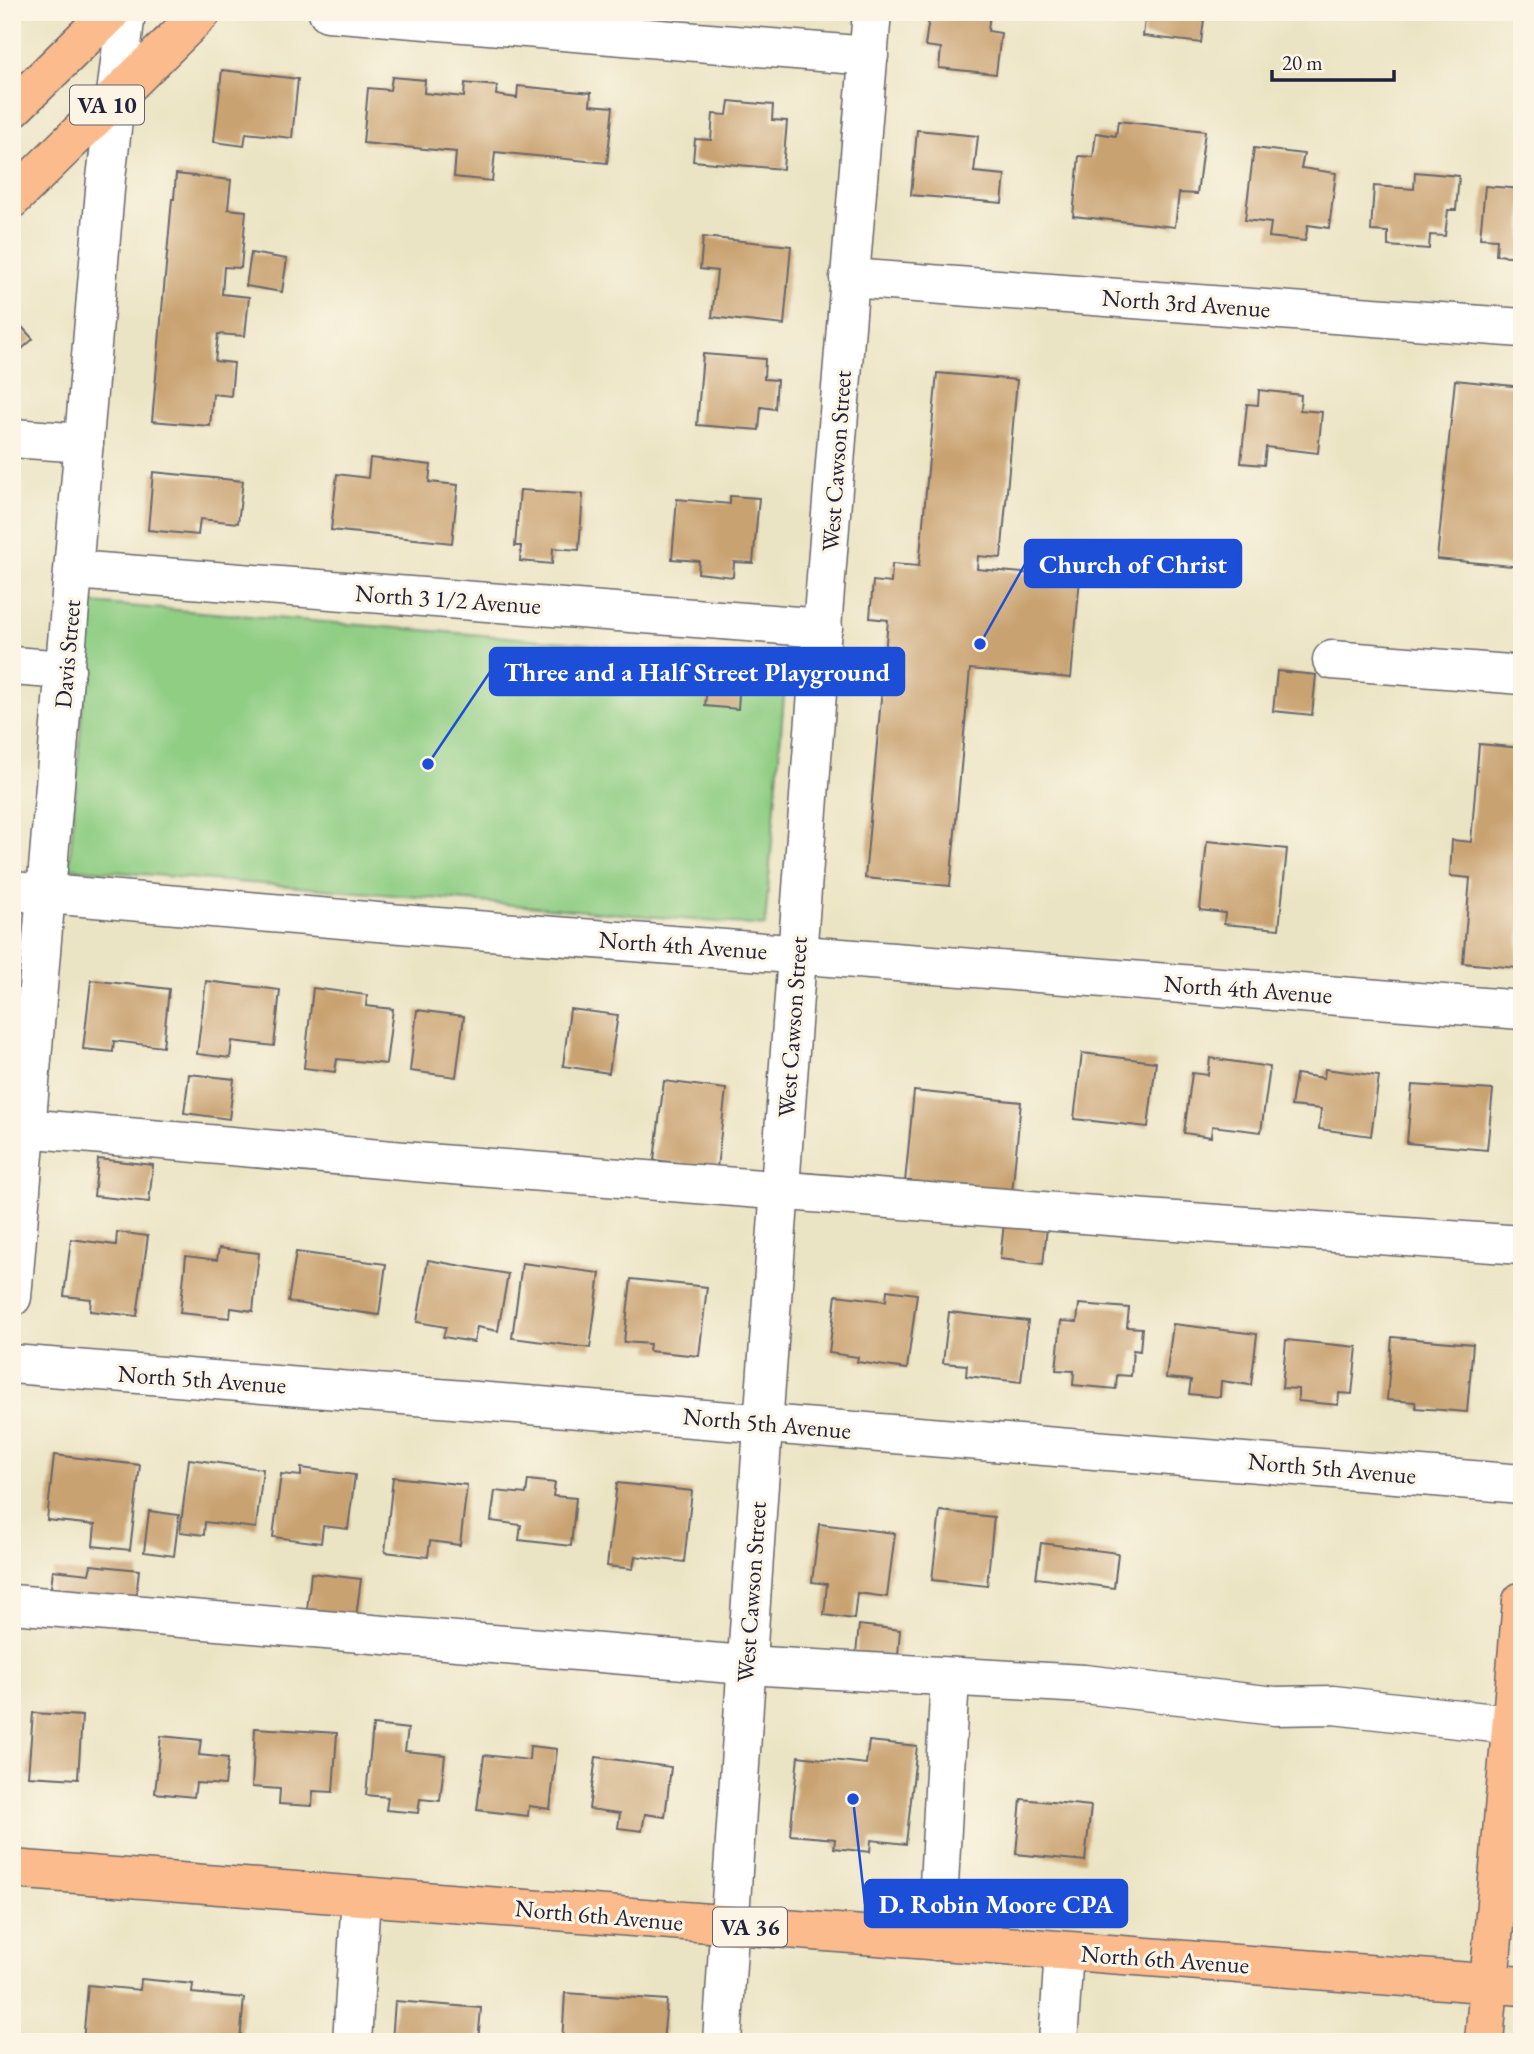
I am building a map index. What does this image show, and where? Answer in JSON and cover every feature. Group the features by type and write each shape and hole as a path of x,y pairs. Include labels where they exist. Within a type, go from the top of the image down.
{"main road":[{"name":"VA 10","path":"12,109 111,12"},
{"name":"VA 10","path":"12,199 202,12"},
{"path":"1484,2042 1505,1985 1512,1724 1522,1601"},
{"name":"North 6th Avenue","path":"12,1869 1505,1985"}],"street":[{"name":"Davis Street","path":"12,1297 29,892 66,670 106,178 126,12"},
{"path":"328,12 869,56"},
{"name":"West Cawson Street","path":"722,2042 745,1665 797,954 849,278 873,12"},
{"name":"North 3rd Avenue","path":"849,278 1522,328"},
{"path":"12,438 84,443"},
{"name":"North 3 1/2 Avenue","path":"74,570 823,628"},
{"path":"1332,660 1522,675"},
{"path":"12,666 66,670"},
{"name":"North 4th Avenue","path":"29,892 424,926 1522,1010"},
{"path":"19,1127 427,1163 1522,1245"},
{"name":"North 5th Avenue","path":"12,1364 1522,1484"},
{"path":"12,1604 745,1665 1084,1684 1275,1706 1333,1705 1512,1724"},
{"path":"936,1941 950,1677"},
{"path":"352,2042 361,1896"},
{"path":"1058,2042 1064,1951"}],"green space":[{"path":"91,603 787,660 765,926 69,868"}],"building":[{"path":"943,12 990,12 988,31 1001,33 996,74 939,68 941,48 925,46 929,18 942,19"},
{"path":"1010,12 1047,12 1046,18"},
{"path":"1146,12 1205,12 1201,43 1143,36"},
{"path":"222,70 298,79 292,138 246,133 244,146 214,142"},
{"path":"392,77 425,80 424,93 464,97 465,83 497,86 496,95 517,98 518,86 591,93 590,105 613,107 607,163 495,152 492,181 454,177 456,152 363,143 368,88 390,90"},
{"path":"729,101 773,105 772,120 787,121 783,169 693,161 695,139 711,140 713,114 727,115"},
{"path":"1118,121 1205,131 1197,194 1179,193 1175,227 1073,216 1079,156 1093,157 1096,133 1116,136"},
{"path":"917,130 978,136 974,172 1005,175 1002,203 911,195"},
{"path":"1254,148 1304,154 1301,168 1336,173 1329,228 1308,225 1305,241 1269,237 1271,223 1245,220"},
{"path":"1415,172 1459,176 1456,210 1448,210 1445,236 1430,235 1429,249 1388,246 1388,232 1371,231 1374,186 1414,189"},
{"path":"176,174 231,180 228,209 246,211 241,268 224,267 222,294 249,297 245,336 218,334 215,361 234,363 231,396 213,394 210,426 152,421"},
{"path":"1485,186 1522,189 1522,257 1496,255 1497,239 1480,238"},
{"path":"703,237 791,246 784,325 712,317 717,271 700,269"},
{"path":"251,253 287,259 282,292 246,286"},
{"path":"12,316 33,339 12,358"},
{"path":"703,354 765,359 764,379 777,380 775,409 761,407 759,430 697,425"},
{"path":"937,373 1017,380 1001,558 978,556 977,569 1080,578 1071,678 970,669 950,886 865,878 888,620 870,618 873,581 891,583 892,564 919,566"},
{"path":"1455,380 1522,387 1522,567 1437,559"},
{"path":"1259,390 1301,395 1300,410 1322,412 1318,453 1266,447 1264,465 1241,463 1247,404 1258,405"},
{"path":"370,458 431,465 429,482 458,485 452,543 331,530 337,474 368,478"},
{"path":"153,472 243,481 238,523 200,519 198,535 148,530"},
{"path":"520,490 583,494 579,550 553,548 552,564 520,561 521,546 515,546"},
{"path":"730,496 759,498 753,563 734,562 733,577 698,573 699,561 672,559 677,499 730,504"},
{"path":"12,528 16,529 14,549 12,549"},
{"path":"1277,671 1316,675 1312,715 1273,711"},
{"path":"708,676 740,679 738,709 705,706"},
{"path":"1479,744 1522,748 1522,905 1517,968 1463,963 1470,878 1450,876 1452,840 1471,842"},
{"path":"1207,841 1287,849 1279,929 1224,924 1225,913 1200,910"},
{"path":"91,980 169,989 163,1047 114,1041 113,1052 83,1049"},
{"path":"206,981 280,990 274,1046 232,1041 230,1058 197,1054"},
{"path":"313,988 367,995 366,1006 393,1009 386,1064 337,1059 335,1072 304,1068"},
{"path":"570,1009 618,1015 609,1073 563,1066"},
{"path":"417,1010 464,1016 456,1077 410,1071"},
{"path":"1082,1053 1156,1062 1148,1127 1074,1119"},
{"path":"1210,1058 1270,1067 1261,1132 1212,1126 1211,1137 1184,1133 1192,1073 1208,1075"},
{"path":"1325,1069 1379,1076 1371,1136 1319,1129 1321,1109 1291,1106 1296,1074 1324,1078"},
{"path":"189,1074 234,1079 229,1119 184,1113"},
{"path":"664,1081 726,1089 717,1168 654,1160"},
{"path":"1412,1085 1493,1090 1487,1150 1407,1143"},
{"path":"914,1091 1021,1102 1012,1193 905,1182"},
{"path":"98,1159 153,1165 149,1202 94,1196"},
{"path":"1004,1223 1047,1228 1043,1264 1000,1259"},
{"path":"117,1232 148,1236 137,1316 90,1311 91,1299 64,1296 71,1239 116,1245"},
{"path":"219,1248 259,1253 253,1311 231,1308 230,1318 180,1313 186,1256 217,1260"},
{"path":"296,1252 386,1264 379,1315 288,1302"},
{"path":"428,1260 508,1274 498,1331 477,1327 474,1342 443,1337 446,1327 417,1322"},
{"path":"522,1263 600,1273 590,1348 512,1338"},
{"path":"631,1279 707,1287 699,1356 649,1351 650,1344 624,1342"},
{"path":"887,1290 917,1294 907,1369 857,1362 858,1357 829,1353 836,1295 886,1301"},
{"path":"1079,1304 1129,1308 1127,1327 1142,1328 1140,1351 1133,1350 1131,1376 1117,1375 1116,1389 1073,1385 1074,1371 1056,1370 1061,1321 1077,1322"},
{"path":"949,1312 1028,1321 1021,1382 966,1376 967,1365 943,1363"},
{"path":"1173,1324 1257,1334 1251,1385 1221,1381 1220,1397 1189,1394 1191,1380 1166,1378"},
{"path":"1392,1337 1473,1344 1467,1412 1416,1408 1415,1402 1387,1400"},
{"path":"1286,1340 1357,1347 1352,1394 1339,1393 1338,1405 1298,1401 1298,1389 1282,1388"},
{"path":"54,1455 140,1465 130,1550 93,1546 95,1525 47,1520"},
{"path":"189,1459 263,1469 256,1528 205,1522 204,1535 180,1532"},
{"path":"301,1468 355,1475 348,1529 323,1526 321,1543 273,1537 281,1474 301,1476"},
{"path":"393,1477 467,1485 460,1545 430,1541 428,1557 385,1552"},
{"path":"528,1480 555,1483 553,1496 576,1498 571,1546 519,1540 521,1525 491,1521 495,1491 526,1494"},
{"path":"617,1483 692,1491 684,1562 635,1556 633,1569 607,1566"},
{"path":"149,1511 179,1515 174,1556 144,1552"},
{"path":"940,1511 994,1517 987,1586 932,1580"},
{"path":"819,1524 895,1533 887,1597 857,1593 854,1619 824,1615 827,1584 812,1582"},
{"path":"1041,1543 1118,1553 1114,1588 1036,1578"},
{"path":"91,1565 139,1570 135,1608 50,1597 53,1570 89,1574"},
{"path":"311,1573 361,1579 355,1624 306,1619"},
{"path":"859,1625 900,1630 897,1668 855,1663"},
{"path":"33,1713 82,1716 78,1779 28,1776"},
{"path":"373,1725 408,1729 405,1751 445,1755 440,1801 420,1799 418,1813 386,1810 388,1797 366,1795"},
{"path":"255,1728 337,1733 333,1792 313,1791 312,1806 279,1804 280,1789 252,1787"},
{"path":"161,1736 201,1740 199,1755 228,1758 225,1785 196,1783 194,1797 155,1793"},
{"path":"869,1741 917,1746 906,1844 871,1840 870,1852 834,1848 835,1839 790,1835 798,1756 866,1764"},
{"path":"530,1746 557,1749 550,1809 529,1806 528,1816 477,1810 484,1755 529,1760"},
{"path":"596,1757 671,1767 665,1817 645,1814 642,1831 618,1828 620,1813 589,1809"},
{"path":"1021,1799 1091,1806 1085,1861 1016,1854"},
{"path":"141,1979 193,1984 192,1993 244,1998 240,2042 83,2042 88,1985 140,1990"},
{"path":"565,1993 667,2000 663,2042 562,2042"},
{"path":"395,2001 481,2008 478,2042 392,2042"}],"place":[{"name":"Church of Christ","path":"980,644"},
{"name":"Three and a Half Street Playground","path":"428,764"},
{"name":"D. Robin Moore CPA","path":"853,1799"}]}
